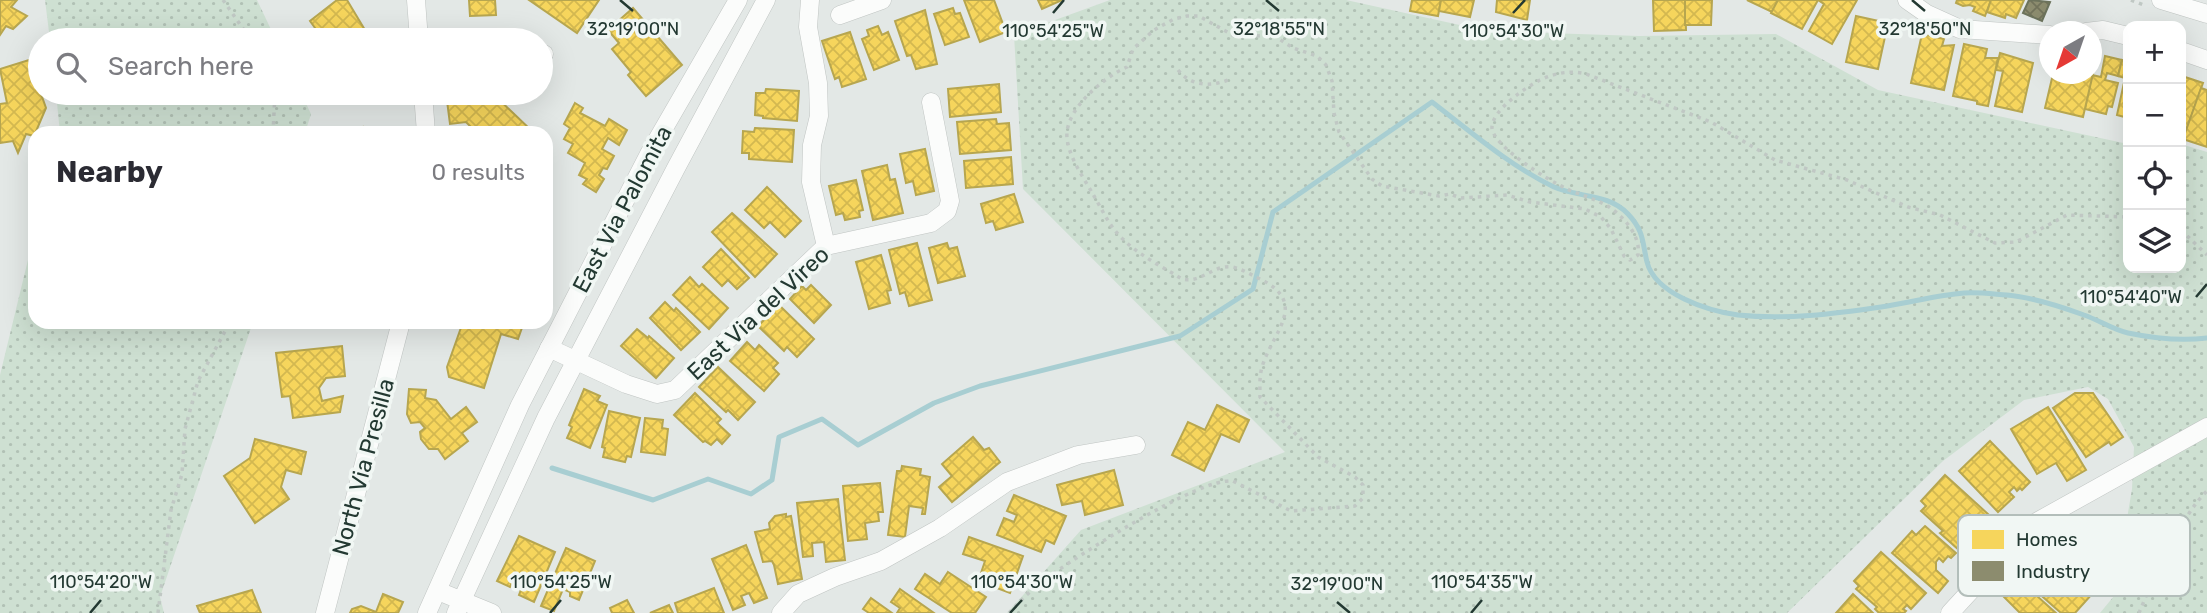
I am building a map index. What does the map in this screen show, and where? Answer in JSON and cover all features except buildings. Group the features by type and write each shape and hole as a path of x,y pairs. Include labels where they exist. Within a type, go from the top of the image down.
{"street":[{"path":"416,0 422,28"},
{"path":"737,0 762,6"},
{"name":"East Via Palomita","path":"427,613 520,405 649,154 737,0"},
{"path":"810,0 808,27 818,83 819,116 812,145 810,182 826,246"},
{"path":"840,15 882,0"},
{"path":"1907,0 1927,14 1960,29 2039,34"},
{"path":"2161,0 2207,14"},
{"name":"East Via Palomita","path":"458,607 546,418 762,6"},
{"path":"2102,30 2123,35"},
{"path":"2186,53 2207,60"},
{"name":"East Via del Vireo","path":"550,348 626,384 657,394 675,390 826,246 931,223 947,211 950,201 931,102"},
{"path":"424,105 425,126"},
{"name":"North Via Presilla","path":"325,613 399,329"},
{"path":"2049,515 2207,427"},
{"path":"781,613 798,594 835,577 881,561 940,527 1007,482 1078,455 1136,445"},
{"path":"438,591 458,607 492,613"}],"path":[{"path":"223,0 243,28"},
{"path":"1009,613 1045,580 1139,520 1209,483 1233,481 1291,511 1355,506 1363,498 1363,485 1355,477 1318,457 1260,397 1263,363 1282,325 1284,302 1277,288 1236,267 1222,267 1197,279 1182,279 1125,242 1113,229 1080,172 1066,135 1072,118 1087,95 1100,83 1127,67 1133,49 1154,30 1174,19 1199,16 1236,37 1273,35 1293,48 1317,56 1326,65 1332,81 1334,113 1339,132 1371,179 1382,186 1423,195 1450,194 1461,198 1507,195 1530,202 1585,209 1601,217 1611,229 1624,256 1633,260 1638,255 1637,240 1621,217 1598,201 1562,187 1500,144 1494,136 1491,126 1494,118 1518,94 1542,79 1575,71 1711,122 1775,160 1847,180 1908,207 1940,215 1996,243 2016,242 2067,215 2123,218"},
{"path":"1178,70 1183,77 1205,86 1228,80"},
{"path":"273,126 274,105"},
{"path":"2186,235 2207,255"},
{"path":"158,613 171,510 181,474 185,429 198,381 226,329"},
{"path":"2187,515 2207,491"},
{"path":"2139,613 2146,596"}],"green space":[{"path":"45,0 257,0 270,28 48,28"},
{"path":"1110,0 1346,0 1487,31 1639,36 1776,34 1878,90 2123,143 2123,273 2186,273 2186,146 2207,152 2207,613 2100,613 2114,596 2190,596 2190,515 2128,515 2134,447 2108,399 2088,387 2024,400 1943,461 1787,613 1007,613 1081,530 1285,452 1023,189 1014,35"},
{"path":"57,105 307,105 311,114 307,126 59,126"},
{"path":"28,260 28,329 251,329 160,597 164,613 0,613 0,375"}],"waterway":[{"path":"552,468 653,500 708,479 751,494 772,480 779,437 822,419 858,445 934,403 980,386 1180,336 1253,289 1273,212 1432,102 1491,148 1538,179 1554,187 1612,202 1620,207 1637,226 1647,262 1660,283 1684,299 1712,310 1774,317 1810,315 1881,307 1954,294 1980,293 2016,296 2046,303 2128,333 2168,338 2207,338"}]}
